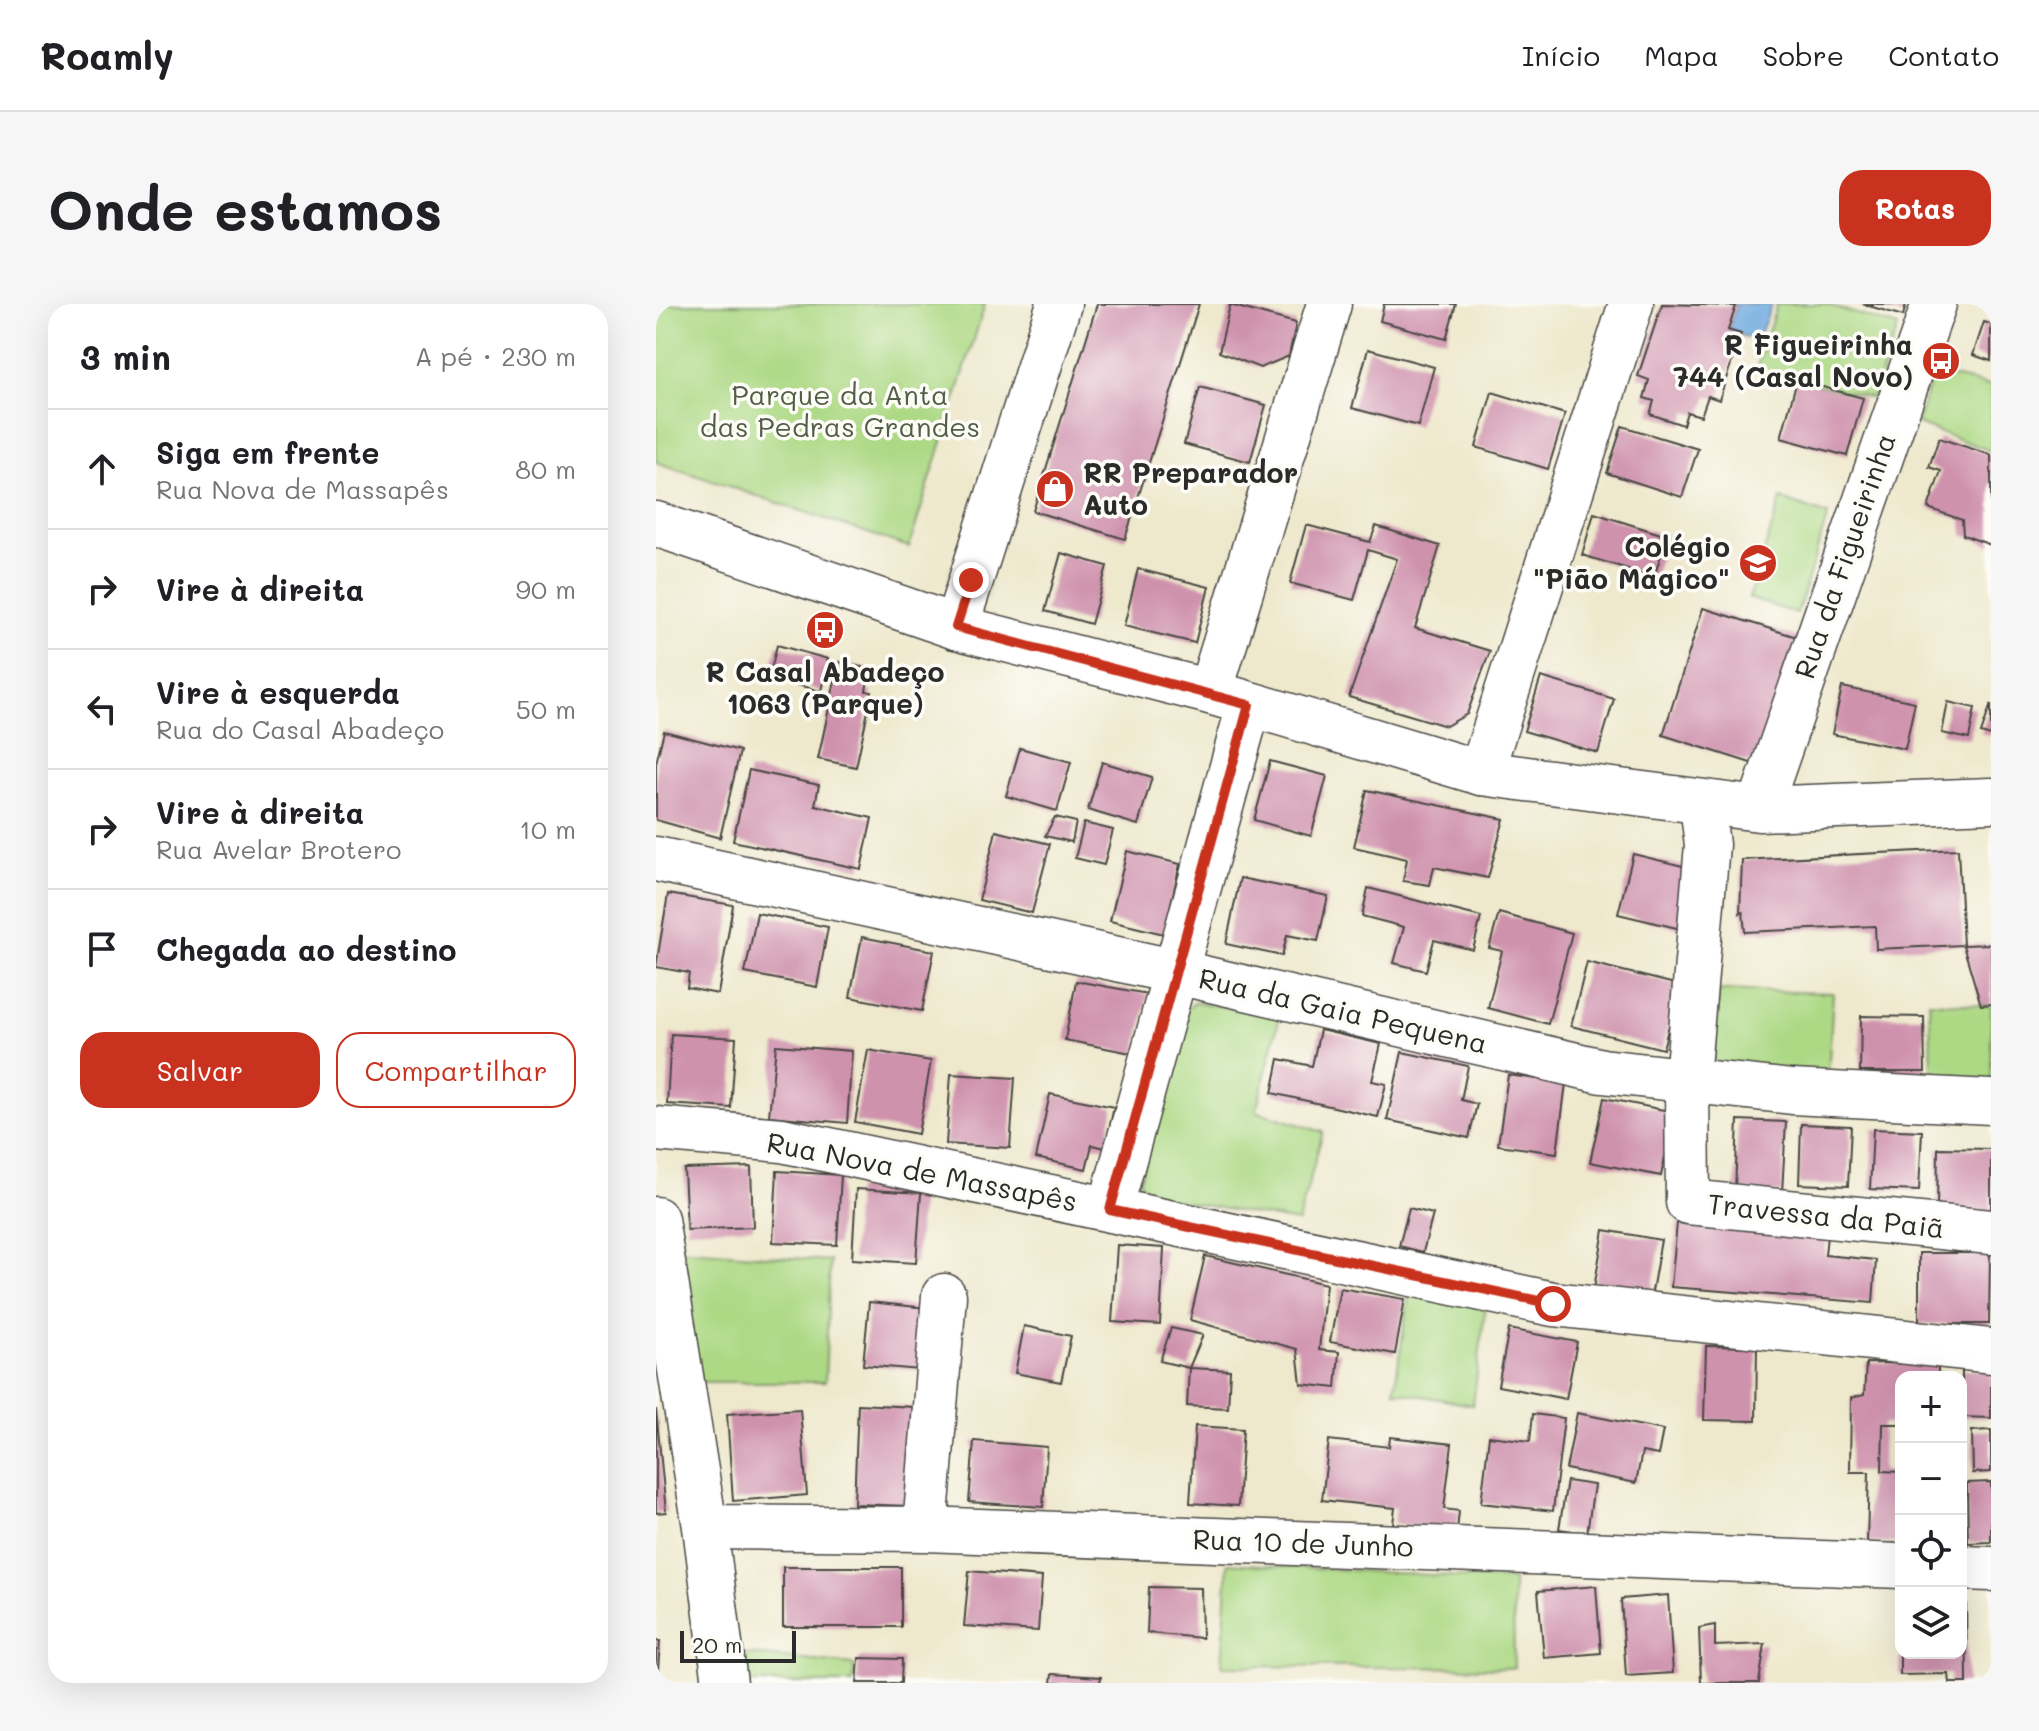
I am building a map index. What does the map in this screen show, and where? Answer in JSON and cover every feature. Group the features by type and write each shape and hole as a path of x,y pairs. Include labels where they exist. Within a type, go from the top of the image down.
{"street":[{"path":"956,627 1059,304"},
{"path":"1110,1210 1177,972 1229,698 1329,304"},
{"path":"1481,773 1631,304"},
{"name":"Rua da Figueirinha","path":"1759,809 1934,304"},
{"path":"656,524 956,627 1229,698 1481,773 1759,809 1991,800"},
{"path":"1687,1079 1707,845 1702,804"},
{"name":"Rua da Gaia Pequena","path":"656,859 1177,972 1602,1071 1792,1092 1991,1102"},
{"name":"Travessa da Paiã","path":"1687,1079 1688,1202 1991,1232"},
{"name":"Rua Nova de Massapês","path":"656,1129 782,1140 1553,1304 1991,1351"},
{"path":"656,1219 705,1527 725,1683"},
{"path":"925,1529 944,1296"},
{"name":"Rua 10 de Junho","path":"705,1527 925,1529 1895,1566"},
{"path":"1967,1568 1991,1569"}],"green space":[{"name":"Parque da Anta das Pedras Grandes","path":"656,304 985,304 909,547 656,462"},
{"path":"1777,304 1825,304 1898,327 1873,398 1756,370"},
{"path":"1933,372 1991,386 1991,451 1917,424"},
{"path":"1781,499 1828,515 1797,614 1749,598"},
{"path":"1719,990 1833,993 1828,1078 1713,1071"},
{"path":"1195,1002 1280,1016 1256,1111 1323,1132 1298,1222 1147,1195 1140,1181 1183,1013"},
{"path":"1929,1002 1991,1006 1991,1084 1933,1088"},
{"path":"677,1249 830,1261 825,1382 693,1382"},
{"path":"1410,1291 1486,1303 1473,1405 1394,1391"},
{"path":"1228,1563 1513,1580 1514,1668 1222,1666"},
{"path":"744,1654 854,1665 853,1683 745,1683"}],"water":[{"path":"1731,304 1772,304 1757,342 1728,330 1736,306"}],"building":[{"path":"1097,304 1199,304 1125,539 1033,511"},
{"path":"1384,304 1456,304 1446,339 1380,321"},
{"path":"1662,304 1736,306 1728,330 1741,334 1719,400 1708,396 1701,416 1687,412 1683,425 1650,414 1654,401 1644,398 1649,380 1638,376"},
{"path":"1862,304 1906,304 1903,316"},
{"path":"1230,305 1296,323 1289,356 1260,368 1219,352"},
{"path":"1984,322 1991,324 1991,361 1973,355"},
{"path":"1368,349 1434,367 1418,426 1352,408"},
{"path":"1797,380 1863,398 1847,456 1781,438"},
{"path":"1200,387 1266,405 1250,462 1184,444"},
{"path":"1492,392 1565,414 1548,469 1476,447"},
{"path":"1622,426 1698,449 1682,497 1607,473"},
{"path":"1939,438 1991,455 1991,545 1963,535 1962,520 1928,508 1941,471 1929,467"},
{"path":"1594,513 1667,536 1654,577 1582,555"},
{"path":"1306,525 1370,542 1376,526 1440,546 1415,628 1490,651 1467,714 1446,726 1349,697 1397,559 1368,550 1354,600 1290,583"},
{"path":"1061,553 1107,566 1091,624 1045,611"},
{"path":"1138,569 1209,587 1195,643 1124,626"},
{"path":"1703,608 1800,638 1760,766 1663,735"},
{"path":"777,645 828,659 821,691 769,678"},
{"path":"839,662 870,669 866,691 872,692 856,767 818,759"},
{"path":"1541,677 1614,699 1598,753 1524,731"},
{"path":"1842,687 1915,702 1905,749 1832,734"},
{"path":"1948,702 1975,708 1969,739 1942,733"},
{"path":"1991,704 1991,736 1981,733"},
{"path":"664,731 740,751 720,838 656,820 656,763"},
{"path":"1020,748 1071,762 1057,811 1006,796"},
{"path":"1270,761 1327,776 1311,836 1254,820"},
{"path":"1102,762 1152,777 1138,825 1088,810"},
{"path":"749,770 819,785 815,805 872,818 861,869 733,841"},
{"path":"1367,790 1504,819 1488,878 1434,867 1430,885 1403,881 1407,859 1354,847"},
{"path":"1055,817 1076,822 1072,842 1045,836"},
{"path":"1084,823 1113,830 1104,865 1075,858"},
{"path":"996,831 1050,844 1032,913 979,900"},
{"path":"1958,849 1963,945 1876,949 1875,926 1745,932 1743,912 1740,913 1742,860"},
{"path":"1127,851 1180,864 1164,934 1110,921"},
{"path":"1633,854 1695,869 1681,929 1618,914"},
{"path":"1240,878 1328,896 1318,941 1287,935 1282,956 1226,944"},
{"path":"1368,888 1481,917 1473,950 1434,940 1426,971 1394,963 1404,927 1362,916"},
{"path":"668,894 733,905 718,994 687,988 689,973 656,967"},
{"path":"757,913 828,927 817,987 745,973"},
{"path":"1499,913 1572,933 1548,1024 1488,1008 1502,951 1489,948"},
{"path":"862,937 934,951 922,1011 850,997"},
{"path":"1991,944 1991,1004 1981,1005 1963,945"},
{"path":"1587,962 1679,985 1663,1049 1571,1026"},
{"path":"1076,981 1148,994 1136,1054 1065,1040"},
{"path":"1861,1016 1924,1017 1925,1072 1860,1072"},
{"path":"1320,1030 1381,1044 1372,1081 1386,1084 1378,1117 1272,1093 1279,1059 1312,1066"},
{"path":"671,1034 736,1038 731,1108 667,1104"},
{"path":"776,1045 852,1051 847,1123 769,1116"},
{"path":"868,1050 931,1061 918,1134 855,1122"},
{"path":"1402,1052 1468,1066 1461,1100 1477,1104 1469,1138 1387,1120"},
{"path":"951,1074 1015,1078 1010,1148 946,1144"},
{"path":"1508,1075 1566,1083 1557,1153 1498,1145"},
{"path":"1050,1094 1114,1107 1105,1148 1092,1145 1086,1169 1036,1158"},
{"path":"1604,1098 1674,1112 1661,1176 1590,1162"},
{"path":"1738,1120 1786,1122 1782,1193 1735,1190"},
{"path":"1801,1124 1851,1126 1848,1186 1799,1184"},
{"path":"1873,1129 1922,1131 1919,1191 1870,1189"},
{"path":"1938,1148 1991,1149 1991,1210 1937,1209"},
{"path":"751,1167 753,1227 687,1230 684,1169"},
{"path":"777,1171 841,1175 837,1245 773,1242"},
{"path":"856,1189 921,1193 916,1263 852,1259"},
{"path":"1409,1208 1433,1214 1423,1252 1399,1246"},
{"path":"1677,1223 1827,1235 1825,1255 1876,1260 1873,1303 1671,1287"},
{"path":"1604,1230 1661,1240 1651,1297 1594,1288"},
{"path":"1117,1245 1164,1248 1160,1325 1112,1322"},
{"path":"1919,1253 1990,1253 1989,1324 1919,1324"},
{"path":"1205,1256 1326,1284 1319,1350 1339,1352 1336,1388 1301,1384 1297,1349 1190,1320"},
{"path":"1340,1288 1405,1299 1395,1354 1330,1342"},
{"path":"869,1302 927,1308 920,1370 863,1365"},
{"path":"1024,1326 1071,1336 1061,1382 1015,1373"},
{"path":"1171,1328 1203,1335 1189,1368 1160,1361"},
{"path":"1509,1329 1577,1342 1566,1399 1498,1386"},
{"path":"1706,1346 1757,1347 1756,1421 1704,1420"},
{"path":"1866,1363 1938,1364 1938,1371 1895,1371 1895,1424 1883,1424 1882,1471 1895,1472 1895,1543 1867,1543 1869,1472 1850,1472 1851,1398 1864,1395"},
{"path":"1189,1368 1230,1370 1228,1408 1187,1406"},
{"path":"1991,1370 1991,1418 1967,1417 1967,1371 1962,1371"},
{"path":"858,1404 914,1407 910,1506 854,1504"},
{"path":"656,1409 666,1512 656,1513"},
{"path":"800,1409 807,1495 733,1501 727,1414"},
{"path":"1577,1413 1663,1430 1658,1455 1642,1452 1636,1483 1566,1469"},
{"path":"1533,1414 1564,1418 1553,1511 1481,1503 1489,1436 1530,1441"},
{"path":"1195,1426 1243,1429 1238,1506 1190,1503"},
{"path":"1991,1430 1991,1472 1973,1473 1972,1431"},
{"path":"1390,1437 1452,1444 1444,1509 1459,1511 1457,1531 1393,1524 1395,1508 1322,1500 1329,1440 1389,1447"},
{"path":"974,1441 1047,1447 1043,1507 969,1502"},
{"path":"1567,1481 1594,1485 1587,1533 1559,1529"},
{"path":"1991,1482 1991,1542 1968,1543 1967,1483"},
{"path":"783,1567 901,1567 901,1627 783,1627"},
{"path":"969,1571 1042,1577 1038,1631 964,1626"},
{"path":"1596,1586 1601,1653 1544,1658 1538,1591"},
{"path":"1149,1587 1201,1588 1202,1638 1147,1633"},
{"path":"1668,1595 1673,1673 1626,1676 1621,1599"},
{"path":"1715,1625 1715,1646 1765,1644 1759,1683 1701,1683 1699,1628"},
{"path":"656,1641 660,1641 658,1671 656,1671"},
{"path":"859,1658 902,1659 901,1683 857,1683"},
{"path":"1900,1659 1967,1659 1967,1683 1950,1683 1949,1674 1900,1675"},
{"path":"1052,1674 1101,1677 1100,1683 1051,1683"}],"place":[{"name":"R Figueirinha 744 (Casal Novo)","path":"1941,361"},
{"name":"RR Preparador Auto","path":"1055,489"},
{"name":"Colégio \"Pião Mágico\"","path":"1758,563"},
{"name":"R Casal Abadeço 1063 (Parque)","path":"825,630"}],"route":[{"path":"971,580 956,627 1210,692 1249,705 1110,1210 1553,1304"}]}
